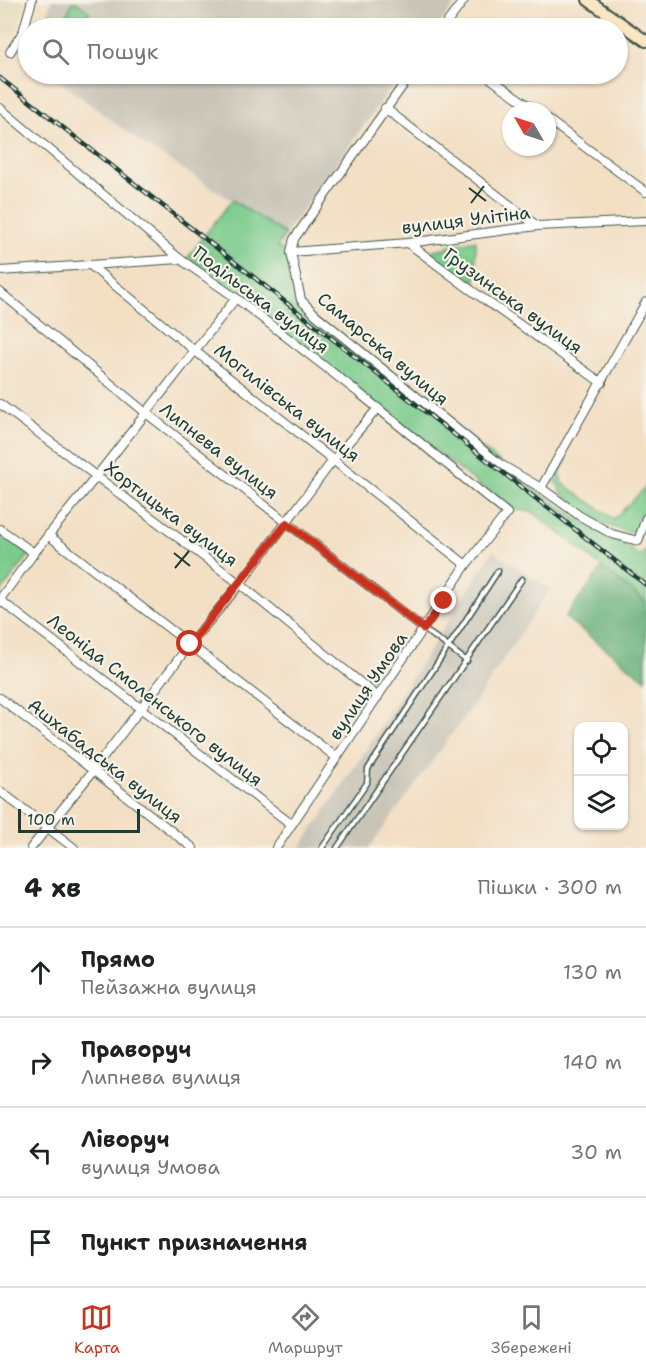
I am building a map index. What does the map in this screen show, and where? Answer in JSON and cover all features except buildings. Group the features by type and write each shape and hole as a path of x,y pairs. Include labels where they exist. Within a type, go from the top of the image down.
{"street":[{"path":"27,18 32,0"},
{"path":"450,18 464,0"},
{"path":"588,0 613,18"},
{"path":"628,28 646,41"},
{"path":"10,52 18,40"},
{"path":"291,252 294,239 302,225 404,84"},
{"path":"498,84 523,102"},
{"name":"Подільська вулиця","path":"0,108 180,259 236,298 378,408 507,513"},
{"path":"386,108 537,226"},
{"path":"556,126 646,192"},
{"name":"вулиця Улітіна","path":"291,252 408,243 537,226 646,221"},
{"name":"Грузинська вулиця","path":"408,243 602,382"},
{"name":"Самарська вулиця","path":"291,252 301,300 316,315 500,464 612,534 638,541 646,518"},
{"path":"0,272 180,259"},
{"name":"Могилівська вулиця","path":"90,265 466,565"},
{"name":"Липнева вулиця","path":"0,292 146,413 424,629"},
{"path":"0,600 48,535 236,298"},
{"path":"541,488 646,302"},
{"name":"Хортицька вулиця","path":"0,404 240,584 378,697"},
{"path":"31,848 190,644 240,584 334,459 378,408"},
{"name":"вулиця Умова","path":"276,848 466,565 507,513"},
{"path":"0,529 34,553"},
{"path":"48,535 337,758"},
{"name":"Леоніда Смоленського вулиця","path":"0,600 291,824"},
{"name":"Ашхабадська вулиця","path":"0,698 192,848"},
{"path":"0,791 74,848"}],"lane":[{"path":"322,848 367,783 368,769 498,571"},
{"path":"337,848 522,579"},
{"path":"424,629 438,637 448,648 467,661"}],"shaded area":[{"path":"0,0 25,0 20,18 18,18 18,27 8,37 0,30"},
{"path":"52,0 458,0 444,18 46,18"},
{"path":"63,84 394,84 285,234 143,144"},
{"path":"493,551 550,589 476,701 369,848 300,848 356,765"}],"green space":[{"path":"72,2 76,2 89,12 86,18 66,18"},
{"path":"232,200 285,234 277,247 287,252 295,293 308,313 529,485 578,519 640,556 646,550 646,602 533,512 510,509 188,257"},
{"path":"476,240 475,286 427,252"},
{"path":"562,458 567,459 560,472 561,482 614,519 646,487 646,507 640,517 637,532 625,531 598,521 574,505 557,484 553,472"},
{"path":"0,532 30,554 0,593"},
{"path":"602,568 646,602 646,680 565,617"}],"railway":[{"path":"0,78 646,585"}],"route":[{"path":"190,644 287,523 424,629 444,601"}]}
